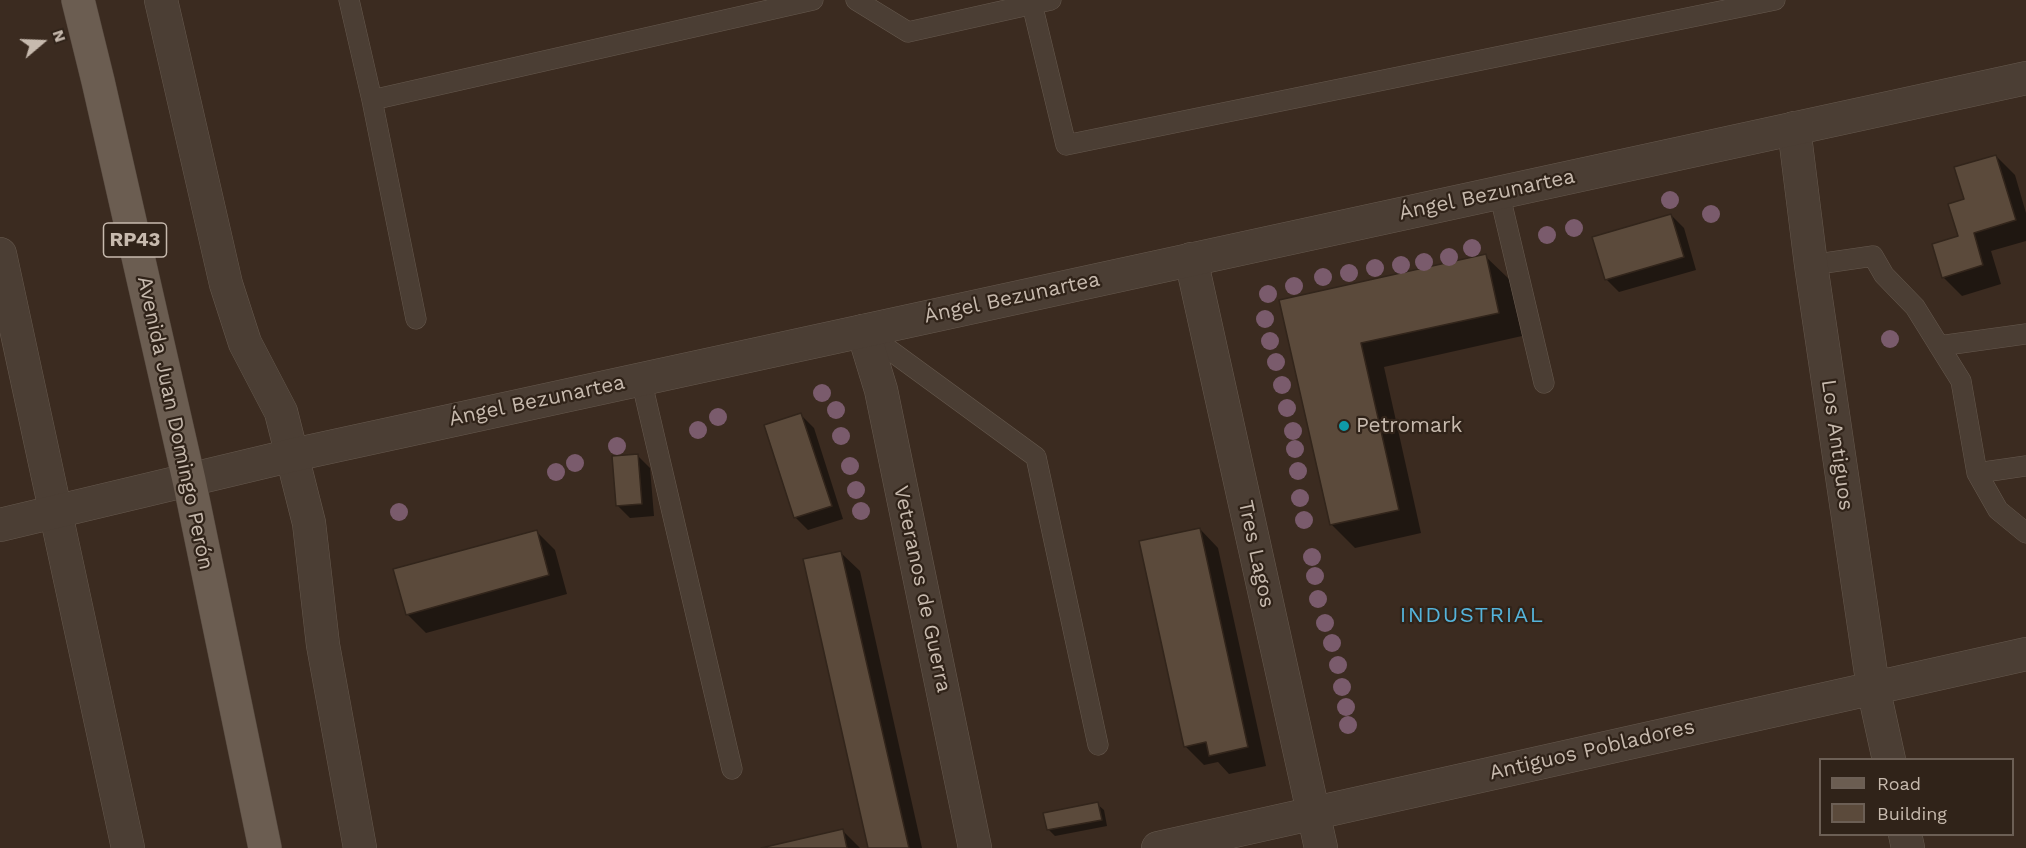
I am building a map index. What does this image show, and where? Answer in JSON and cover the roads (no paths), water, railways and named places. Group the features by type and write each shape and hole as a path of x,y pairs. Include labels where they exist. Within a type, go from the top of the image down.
{"main road":[{"name":"Avenida Juan Domingo Perón","path":"78,0 104,103 189,480 265,848"}],"street":[{"path":"161,0 226,284 245,343 281,412 293,454 309,523 323,645 360,848"},
{"name":"Ángel Bezunartea","path":"0,525 293,454 2026,78"},
{"name":"Los Antiguos","path":"1794,128 1811,265 1873,687 1889,758"},
{"path":"0,254 128,848"},
{"name":"Tres Lagos","path":"1191,259 1321,848"},
{"name":"Veteranos de Guerra","path":"863,331 881,390 975,848"},
{"name":"Antiguos Pobladores","path":"1158,848 2026,654"}],"lane":[{"path":"349,0 372,100 416,319"},
{"path":"372,100 813,0"},
{"path":"856,0 908,33 1041,2 1066,145 1775,0"},
{"path":"1499,192 1544,383"},
{"path":"1811,265 1873,256 1884,275 1914,307 1961,381 1977,473 1998,510 2026,533"},
{"path":"863,331 1036,457 1098,746"},
{"path":"1939,346 2026,334"},
{"path":"641,379 732,769"},
{"path":"1977,473 2026,466"}],"place":[{"name":"Petromark","path":"1344,426"}],"district":[{"name":"INDUSTRIAL","path":"1472,616"}]}
